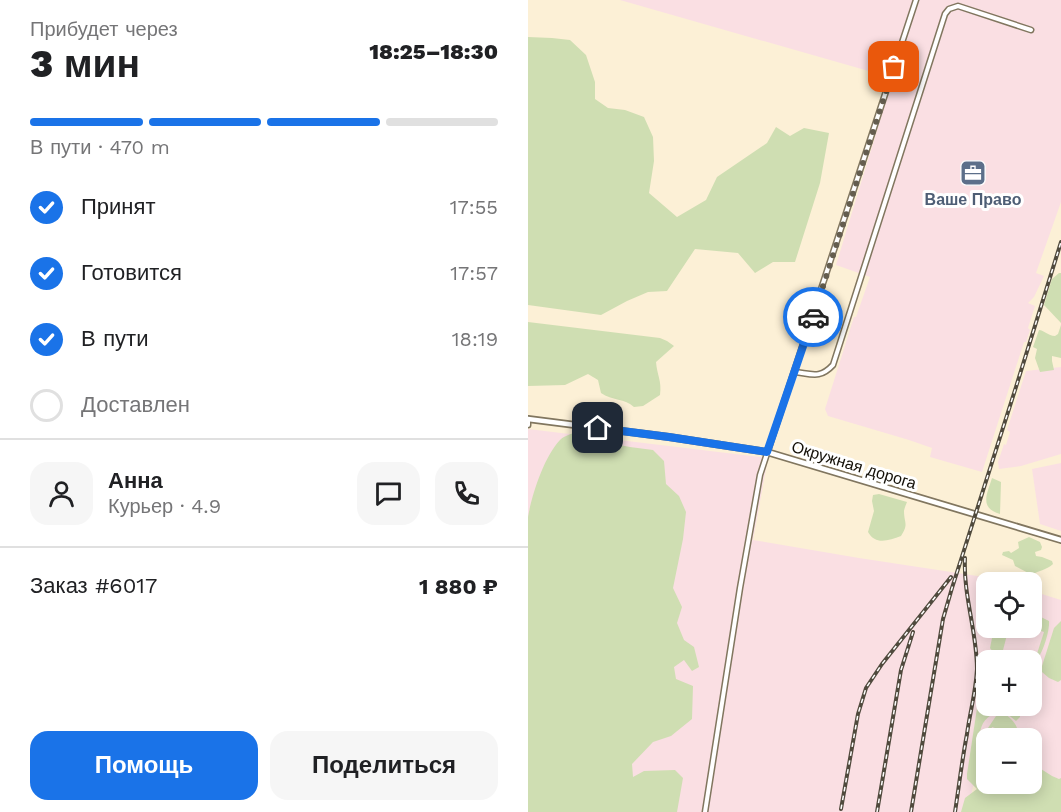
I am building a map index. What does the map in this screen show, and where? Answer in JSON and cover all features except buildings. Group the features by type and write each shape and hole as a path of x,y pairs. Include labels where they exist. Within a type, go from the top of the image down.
{"main road":[{"name":"Окружная дорога","path":"528,419 767,452 1061,540"}],"street":[{"path":"705,812 756,490 916,0"},
{"path":"795,372 819,375 833,365 945,14 949,9 958,6 1031,30"},
{"path":"528,419 528,425"}],"shaded area":[{"path":"620,0 1061,0 1061,202 1036,273 1044,276 1034,297 1028,303 1035,306 1028,328 1030,330 1024,342 982,472 930,457 932,448 828,416 825,409 854,317 856,317 870,277 836,265 893,78"},
{"path":"1061,367 1061,454 1021,466 999,469 998,462 1010,432 1007,430 1026,371"},
{"path":"528,429 768,458 753,540 976,576 976,638 1042,638 1042,594 1061,600 1061,810 1002,794 1042,794 1042,728 976,728 976,787 973,786 968,812 528,812"},
{"path":"1061,463 1061,531 1040,524 1032,469"}],"green space":[{"path":"528,37 570,40 586,55 595,82 595,99 608,108 625,110 644,117 653,137 654,161 649,193 677,217 706,200 717,177 767,143 776,127 790,136 804,128 829,133 820,183 795,262 773,262 755,273 738,253 695,249 667,291 648,292 601,315 528,305"},
{"path":"1061,273 1061,323 1044,305 1052,279"},
{"path":"528,322 660,338 667,341 674,346 656,362 660,395 643,406 634,407 627,402 601,393 598,380 588,374 565,385 528,386"},
{"path":"1061,325 1061,358 1052,356 1054,370 1040,372 1035,358 1037,349 1033,347 1039,330 1055,336"},
{"path":"577,432 594,435 609,443 653,450 664,461 666,484 679,496 686,512 673,588 682,607 677,623 684,640 694,647 699,667 692,671 684,660 674,667 676,679 693,686 692,719 671,736 653,742 632,764 633,777 644,771 675,770 683,778 677,812 528,812 528,517 536,487 554,447 568,435"},
{"path":"992,478 1001,482 1000,514 989,508 986,500"},
{"path":"879,494 907,502 904,511 905,526 901,536 879,540 868,532 874,511 873,495"},
{"path":"1029,537 1040,542 1042,547 1041,550 1035,552 1036,556 1052,561 1053,564 1037,572 1026,572 1015,566 1013,560 1002,555 1003,552 1011,553 1019,548 1018,542"},
{"path":"1042,618 1049,621 1048,631 1042,651 1038,650 1044,632 1042,631"},
{"path":"1061,621 1061,680 1058,682 1042,672 1054,628"},
{"path":"992,638 1006,638 1003,650 990,648"},
{"path":"976,715 990,716 982,728 976,728 976,788 967,779"},
{"path":"996,716 1007,716 1017,728 992,727 988,728"},
{"path":"1010,716 1020,716 1016,721"},
{"path":"1042,770 1061,778 1061,812 961,812 965,798 976,790 976,794 1042,794"}],"railway":[{"path":"911,812 943,619 1061,242"},
{"path":"955,812 977,669 966,586 965,558"},
{"path":"841,809 858,714 866,688 882,664 951,577"},
{"path":"877,812 901,670 913,632"}],"way so far":[{"path":"813,317 894,67"}],"place":[{"name":"Ваше Право","path":"973,173"}],"route":[{"path":"598,428 767,452 813,317"}]}
